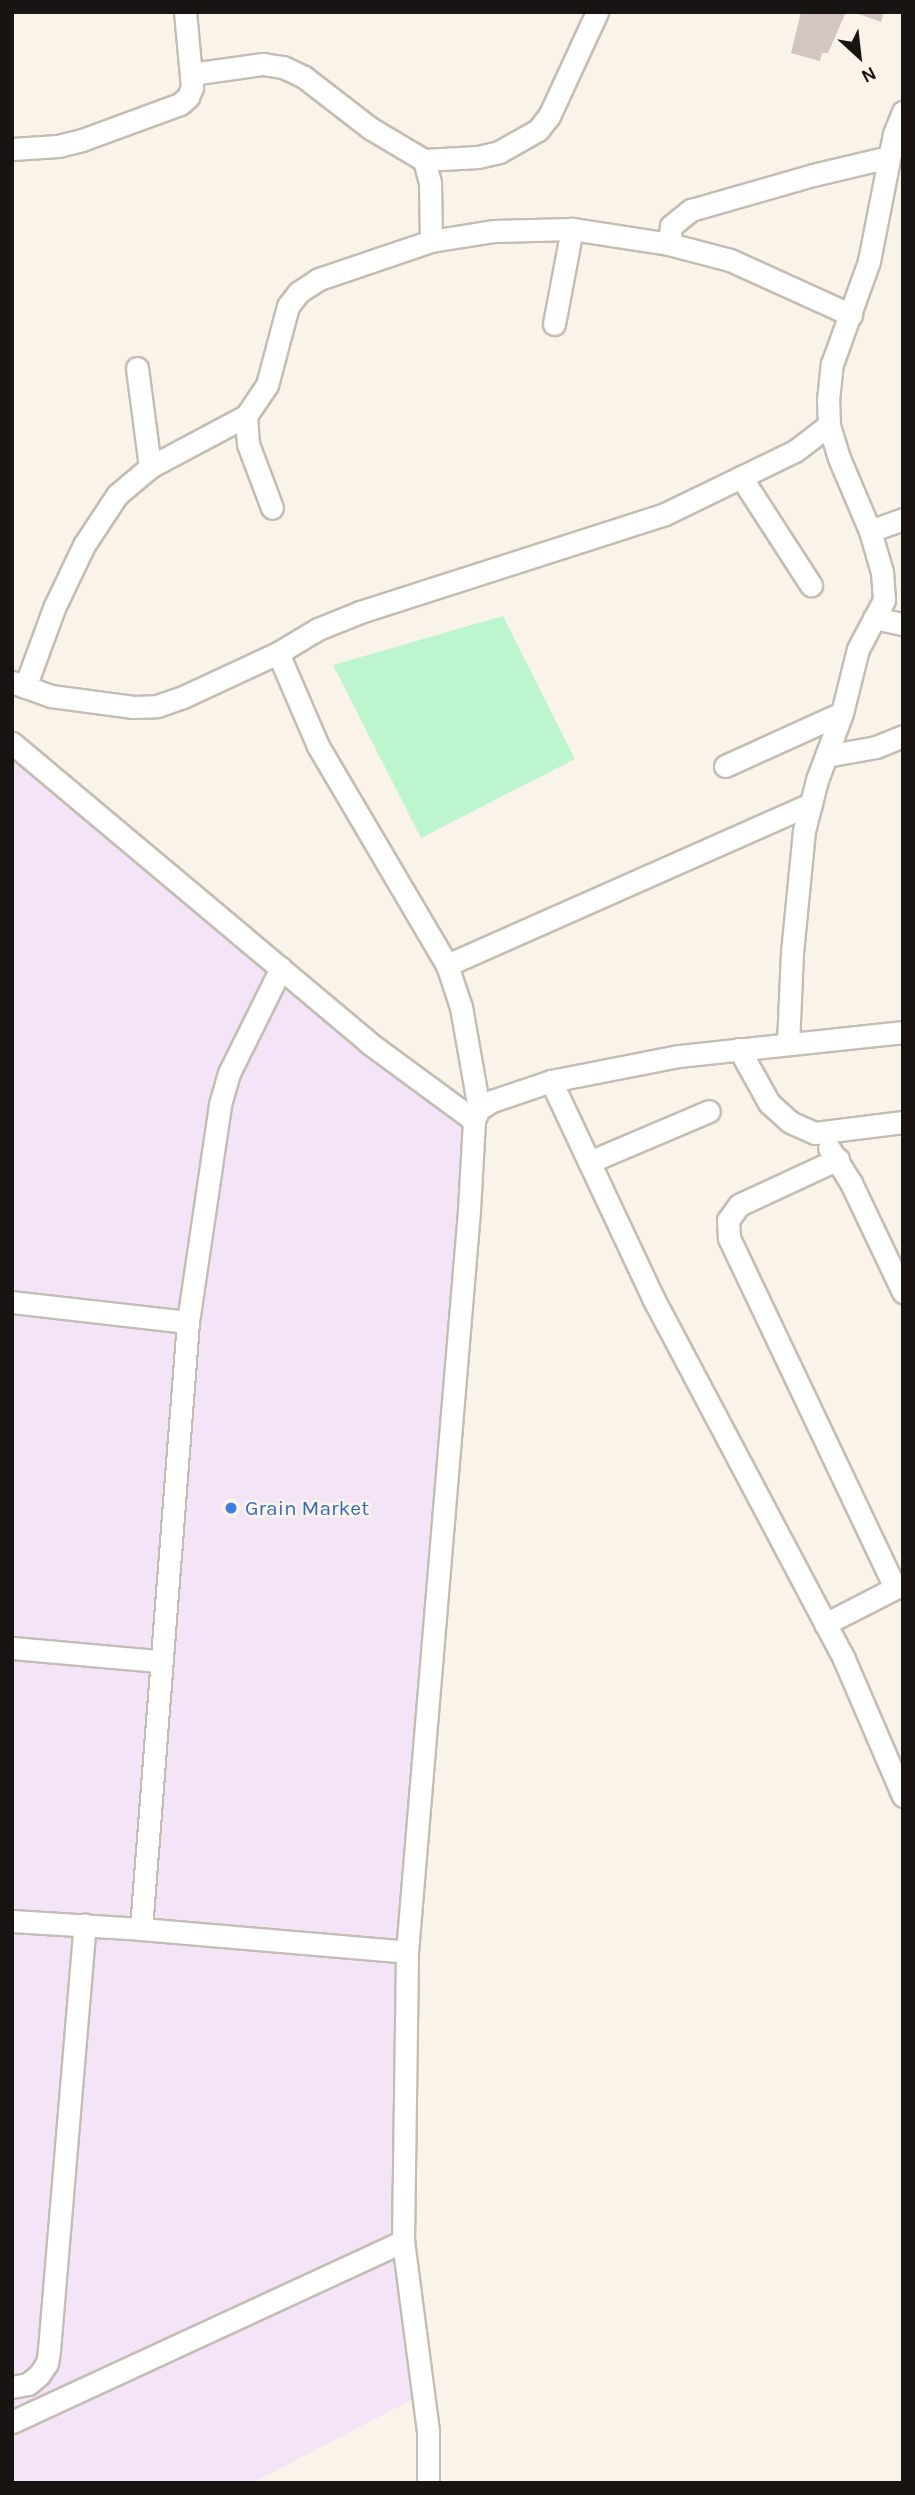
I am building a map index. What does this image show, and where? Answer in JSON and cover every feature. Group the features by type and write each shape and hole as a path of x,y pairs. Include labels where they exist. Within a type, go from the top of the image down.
{"street":[{"path":"12,149 58,146 82,140 180,104 188,97 192,87 186,12"},
{"path":"191,75 263,64 284,67 304,77 370,128 424,160 478,157 499,152 538,130 549,116 597,12"},
{"path":"788,1044 792,953 804,831 842,713 858,649 884,600 882,572 870,531 839,458 829,425 832,364 869,261 890,157 903,111"},
{"path":"669,244 671,226 691,210 813,175 890,157"},
{"path":"424,160 430,183 431,241"},
{"path":"829,425 795,451 666,514 605,536 360,612 317,629 278,653 183,697 157,706 133,706 51,696 19,685 84,545 117,495 150,467 246,416 267,385 288,306 299,292 319,279 431,241 494,231 572,229 669,244 730,260 851,315"},
{"path":"554,324 572,229"},
{"path":"137,368 150,467"},
{"path":"246,416 248,444 272,508"},
{"path":"741,477 811,585"},
{"path":"870,531 903,519"},
{"path":"874,618 903,624"},
{"path":"278,653 318,746 447,965 460,1007 476,1114 407,1952 403,2241 428,2431 428,2483"},
{"path":"725,766 842,713"},
{"path":"826,756 876,747 903,736"},
{"path":"12,743 369,1043 476,1114"},
{"path":"447,965 811,804"},
{"path":"141,1929 159,1661 188,1322 220,1105 229,1073 281,968"},
{"path":"476,1114 492,1101 551,1081 678,1056 903,1032"},
{"path":"739,1049 769,1103 790,1122 815,1133 838,1159 903,1292"},
{"path":"551,1081 653,1298 825,1624 877,1732 903,1796"},
{"path":"589,1162 709,1111"},
{"path":"815,1133 903,1122"},
{"path":"825,1624 899,1586 729,1238 728,1220 739,1205 838,1159"},
{"path":"12,1302 188,1322"},
{"path":"12,1648 159,1661"},
{"path":"12,1921 141,1929 407,1952"},
{"path":"12,2387 28,2384 39,2375 47,2363 85,1926"},
{"path":"12,2422 403,2241"},
{"path":"429,2460 443,2483"}],"shaded area":[{"name":"Grain Market","path":"12,752 268,973 477,1125 480,1209 417,1808 406,2086 419,2396 252,2483 12,2483"}],"green space":[{"path":"503,616 575,759 421,838 333,665"}],"building":[{"path":"801,12 846,12 828,53 822,53 820,61 791,53"},
{"path":"853,12 884,12 881,22"}],"place":[{"name":"Grain Market","path":"231,1508"}]}
